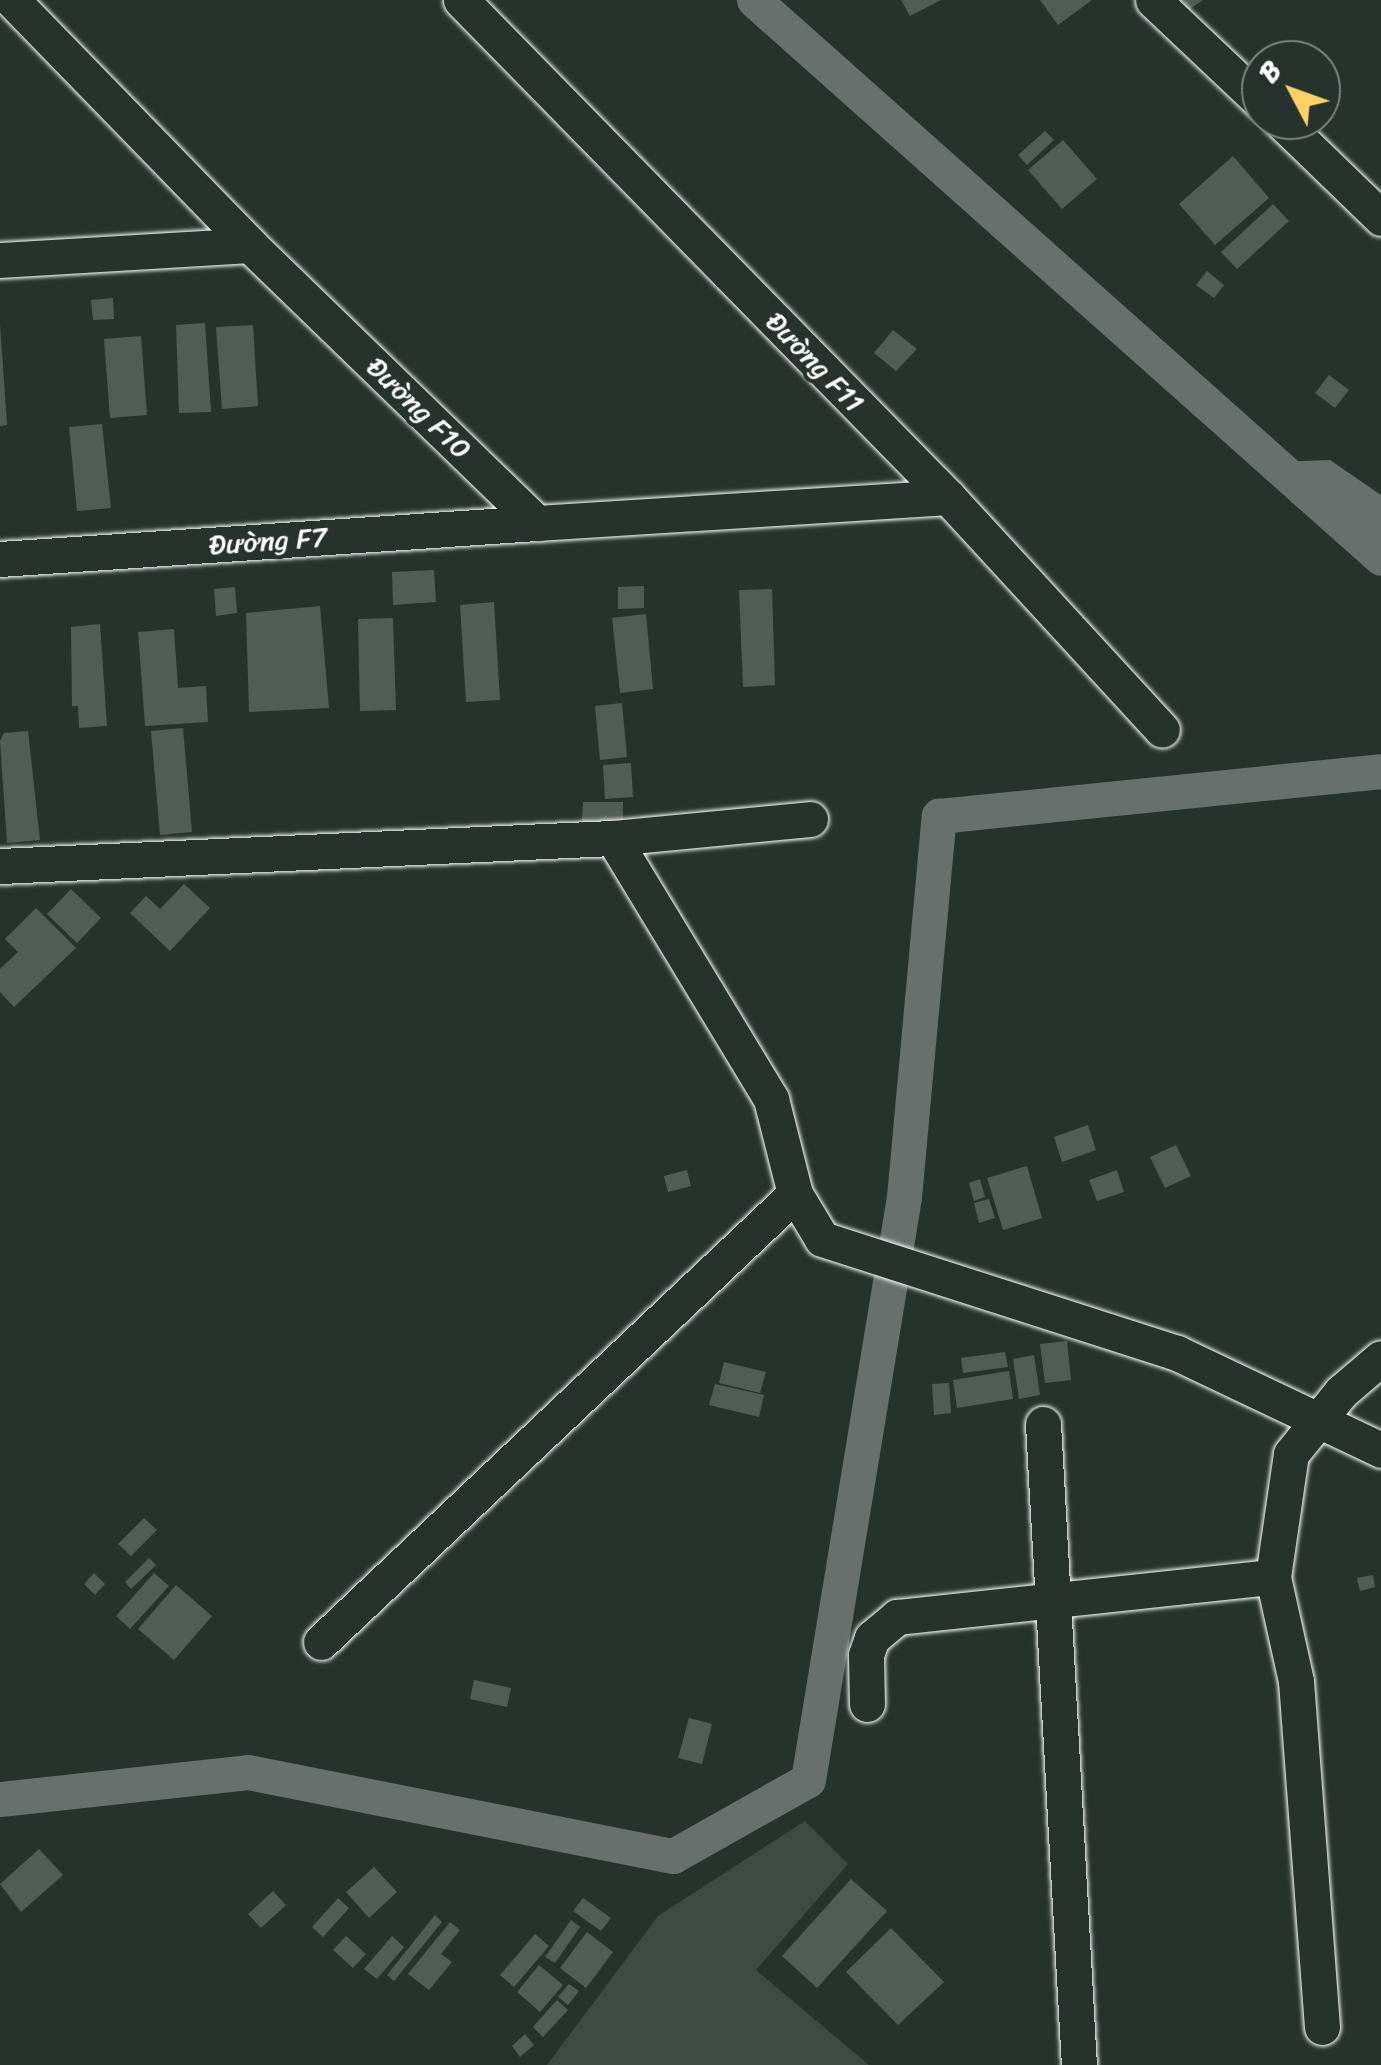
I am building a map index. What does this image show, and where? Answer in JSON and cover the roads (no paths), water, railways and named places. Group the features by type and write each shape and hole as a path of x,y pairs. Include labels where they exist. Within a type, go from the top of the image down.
{"street":[{"name":"Đường F10","path":"12,0 250,245 536,523"},
{"name":"Đường F11","path":"460,0 948,498 1162,730"},
{"path":"1152,0 1241,83"},
{"path":"1301,140 1381,218"},
{"path":"0,260 250,245"},
{"path":"536,523 948,498"},
{"name":"Đường F7","path":"0,558 536,523"},
{"path":"0,866 614,838 810,819"},
{"path":"614,838 770,1100 795,1194 808,1225 840,1245 1177,1354 1381,1450"},
{"path":"321,1642 795,1194"},
{"path":"1322,2028 1296,1681 1273,1577 1286,1469 1314,1420 1381,1358"},
{"path":"1043,1424 1050,1604 1079,2065"},
{"path":"867,1704 866,1655 872,1638 897,1617 1050,1604 1273,1577"}],"waterway":[{"path":"754,0 1381,558"},
{"path":"0,1799 248,1772 673,1856 808,1780 904,1197 939,816 1381,771"}]}
